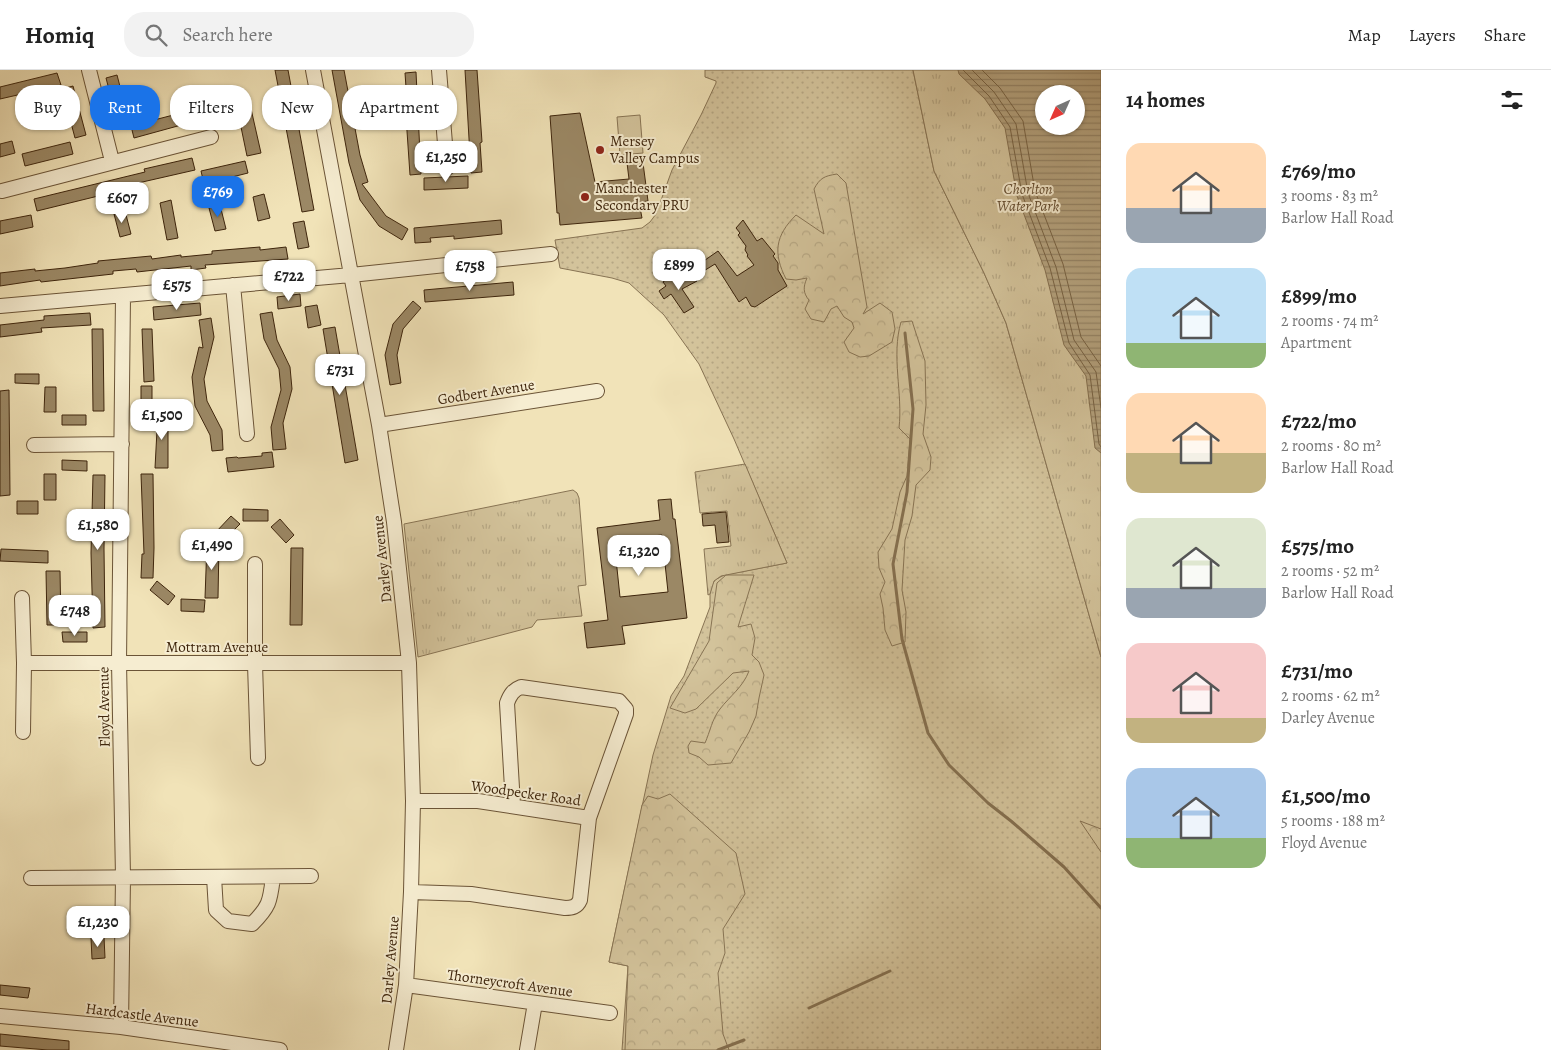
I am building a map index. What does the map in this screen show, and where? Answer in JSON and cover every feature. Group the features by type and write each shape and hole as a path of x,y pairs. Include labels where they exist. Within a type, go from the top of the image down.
{"street":[{"path":"89,70 112,162"},
{"name":"Darley Avenue","path":"313,70 379,425 394,522 409,663 413,801 411,892 406,985 396,1050"},
{"path":"438,70 447,168"},
{"path":"2,190 211,137"},
{"path":"0,306 351,275 551,254"},
{"path":"233,285 247,434"},
{"name":"Floyd Avenue","path":"121,1028 123,877 119,662 123,296"},
{"name":"Godbert Avenue","path":"379,425 597,391"},
{"path":"34,445 122,444"},
{"path":"255,564 255,664 258,758"},
{"path":"22,598 24,664 22,732"},
{"name":"Mottram Avenue","path":"24,664 119,662 255,664 409,663"},
{"path":"513,806 507,703 513,692 522,688 619,701 626,709 626,714 588,818"},
{"name":"Woodpecker Road","path":"411,892 470,894 574,908 580,900 588,818 478,801 413,801"},
{"path":"214,877 216,910 228,921 252,924 270,903 273,876"},
{"path":"30,878 311,876"},
{"name":"Thorneycroft Avenue","path":"406,985 610,1013"},
{"path":"527,1050 535,1003"},
{"name":"Hardcastle Avenue","path":"0,1016 121,1028 280,1050"}],"green space":[{"path":"705,70 913,70 934,171 984,273 1006,323 1101,657 1101,1050 622,1050 628,966 609,962 653,755 671,696 684,676 710,607 710,594 715,580 724,575 787,563 734,439 699,364 664,315 629,283 560,268 555,240 642,228 650,222 656,214 672,170 716,83 716,81 705,77"},
{"name":"Chorlton Water Park","path":"913,70 1101,70 1101,657 1006,323 984,273 934,171"},
{"path":"640,115 643,153 620,155 617,117"},
{"path":"837,174 846,183 867,307 863,314 880,303 892,312 895,329 892,342 869,356 860,357 849,352 844,342 854,328 852,322 844,317 837,306 831,309 824,322 811,319 805,309 809,300 804,290 807,278 786,279 779,261 778,245 780,238 796,215 824,234 814,189 823,178"},
{"path":"912,321 925,361 926,405 923,434 931,457 930,470 916,485 912,516 905,540 902,590 906,612 905,642 892,646 885,630 880,594 885,582 879,568 878,552 892,529 900,492 907,476 910,439 899,428 900,402 897,348 901,322"},
{"path":"745,464 787,563 721,576 714,581 708,595 704,549 731,546 727,511 700,513 695,472"},
{"path":"573,490 579,498 586,585 578,586 582,616 537,620 532,627 418,657 404,524"},
{"path":"726,575 754,575 738,627 751,624 755,638 752,655 759,662 764,675 756,716 731,763 708,765 699,757 689,753 688,746 691,741 705,743 717,713 740,687 749,671 733,673 696,709 685,713 670,708 709,641 717,583"},
{"path":"670,794 736,853 745,894 723,929 725,953 718,973 723,1034 729,1050 625,1050 628,966 609,962 642,805 648,796 658,799"},
{"path":"1080,821 1101,829 1101,852"}],"water":[{"name":"Chorlton Water Park","path":"958,70 1101,70 1101,453 1095,448 1086,376 1064,345 1045,270 1017,196 1005,128 985,99 959,74"}],"building":[{"path":"275,70 288,70 291,85 278,85"},
{"path":"332,70 344,70 347,85 342,85 342,125"},
{"path":"465,70 477,70 482,172 471,173"},
{"path":"416,72 417,85 406,85 405,73"},
{"path":"57,73 61,85 15,85 15,96 0,99 0,87"},
{"path":"117,75 120,85 108,85 106,78"},
{"path":"80,112 86,135 75,138 73,130 80,130"},
{"path":"252,113 261,153 247,156 242,130 252,130"},
{"path":"580,113 595,182 629,179 627,163 643,163 648,201 639,202 642,218 560,225 559,213 557,213 550,116"},
{"path":"170,116 170,128 134,138 132,130 160,130 160,118"},
{"path":"286,130 299,130 314,210 302,212"},
{"path":"343,130 355,130 368,182 362,184 386,216 408,229 402,240 379,226 360,200 349,163"},
{"path":"407,130 419,130 421,174 410,175"},
{"path":"12,141 15,153 0,157 0,144"},
{"path":"70,142 73,154 25,166 22,154"},
{"path":"192,158 195,170 138,183 139,186 37,211 34,199 145,172 144,169"},
{"path":"245,161 248,173 204,184 201,171"},
{"path":"468,176 468,188 424,190 424,178"},
{"path":"264,194 270,218 258,221 253,197"},
{"path":"171,200 178,238 167,240 160,203"},
{"path":"220,205 226,229 215,231 209,208"},
{"path":"125,211 131,234 120,237 114,214"},
{"path":"31,215 33,227 0,234 0,221"},
{"path":"501,220 502,234 454,239 454,236 430,238 431,242 415,243 414,228"},
{"path":"743,220 757,241 762,238 775,254 773,256 778,263 778,270 787,286 755,307 751,306 746,297 739,302 715,264 702,272 698,265 718,251 737,276 754,265 747,256 746,246 738,235 740,233 736,228"},
{"path":"304,221 309,247 298,249 293,223"},
{"path":"260,247 260,250 286,247 288,259 205,265 206,268 191,270 191,266 137,272 136,269 113,271 113,274 41,282 40,280 0,286 0,273 65,268 98,263 98,261 151,256 152,259 181,255 181,257 212,254 212,251"},
{"path":"691,272 697,281 682,289 694,307 684,313 671,294 664,299 659,291 666,286 663,282 672,275 677,282"},
{"path":"513,282 514,295 425,302 424,290"},
{"path":"300,294 301,306 278,309 277,297"},
{"path":"413,301 421,308 403,329 397,355 401,383 390,385 385,355 393,324"},
{"path":"200,303 201,315 154,320 153,307"},
{"path":"317,305 321,325 308,328 305,307"},
{"path":"272,312 277,340 290,367 292,389 283,423 286,449 273,450 271,427 281,390 279,369 264,339 260,314"},
{"path":"90,313 91,325 41,328 42,332 0,337 0,325 44,320 44,316"},
{"path":"211,318 214,337 204,379 207,401 222,430 223,450 212,451 210,435 195,406 192,377 199,347 203,348 199,320"},
{"path":"335,327 358,460 345,463 323,329"},
{"path":"92,329 103,329 104,411 93,411"},
{"path":"142,329 152,329 154,381 144,382"},
{"path":"15,374 39,374 39,384 15,383"},
{"path":"141,386 152,386 152,410 141,410"},
{"path":"45,387 56,387 56,412 44,412"},
{"path":"9,390 10,495 0,496 0,391"},
{"path":"62,415 86,415 86,425 62,425"},
{"path":"155,415 168,415 168,468 155,468 157,430 155,430"},
{"path":"272,452 274,467 228,472 226,458 262,456 262,453"},
{"path":"62,460 87,461 87,471 62,470"},
{"path":"44,474 56,474 56,500 44,500"},
{"path":"141,474 153,474 153,578 141,578 142,554 144,554"},
{"path":"93,475 105,475 105,627 93,628 91,553"},
{"path":"671,499 687,618 622,626 625,644 587,648 584,623 608,620 597,528 660,520 658,500","holes":["662,535 668,592 620,597 614,540"]},
{"path":"17,501 38,501 38,514 17,514"},
{"path":"243,509 268,510 268,521 243,521"},
{"path":"726,512 729,542 717,543 715,525 703,526 702,514"},
{"path":"231,516 240,524 223,541 215,533"},
{"path":"280,519 294,535 286,543 271,527"},
{"path":"207,543 219,543 218,598 205,598"},
{"path":"291,548 303,548 302,625 290,625"},
{"path":"1,549 48,551 48,563 0,561"},
{"path":"46,571 60,571 61,625 47,625"},
{"path":"157,581 175,596 168,605 150,590"},
{"path":"181,599 205,600 204,612 181,611"},
{"path":"62,632 87,632 87,642 63,642"},
{"path":"104,937 105,958 92,959 91,938"},
{"path":"0,985 30,988 28,998 0,995"},
{"path":"0,1034 69,1041 69,1050 0,1046"}],"waterway":[{"path":"905,333 913,409 907,492 893,564 902,639 928,733 949,765 988,803 1064,867 1101,908"},
{"path":"809,1008 890,971"},
{"path":"718,1050 744,1040"}],"place":[{"name":"Mersey Valley Campus","path":"600,150"},
{"name":"Manchester Secondary PRU","path":"585,197"}]}
